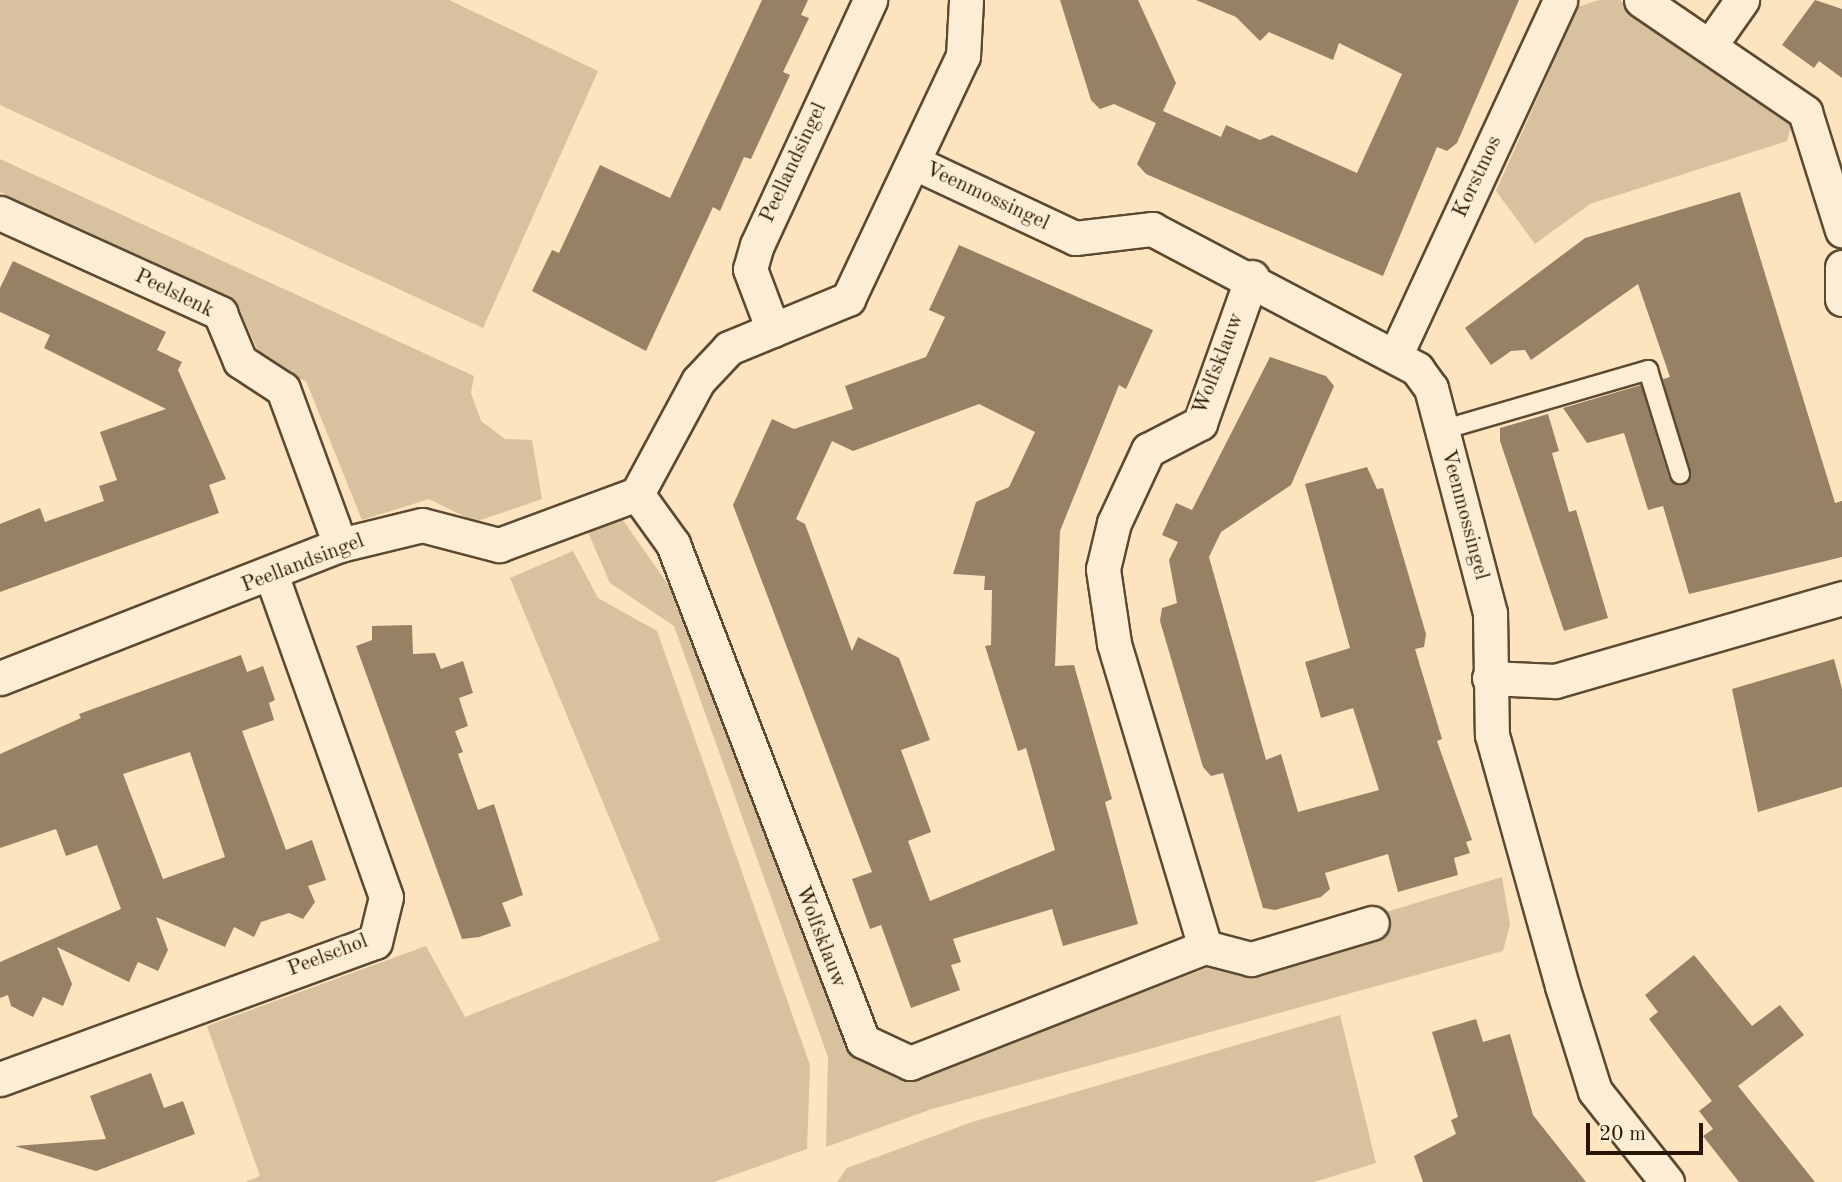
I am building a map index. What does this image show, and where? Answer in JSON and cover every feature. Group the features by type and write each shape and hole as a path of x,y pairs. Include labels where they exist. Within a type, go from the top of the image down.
{"street":[{"name":"Peellandsingel","path":"773,330 750,269 757,244 870,0"},
{"path":"637,494 698,382 729,348 848,299 915,163 963,56 966,0"},
{"name":"Korstmos","path":"1396,354 1560,0"},
{"path":"1641,0 1711,44 1805,112 1842,230"},
{"path":"1711,44 1742,0"},
{"name":"Veenmossingel","path":"915,163 1075,238 1152,229 1252,277 1396,354 1430,388 1490,613 1492,735 1509,806 1595,1091 1667,1182"},
{"name":"Peelslenk","path":"0,213 220,313 240,361 283,389 340,545"},
{"path":"1842,267 1842,299"},
{"name":"Wolfsklauw","path":"637,494 673,544 863,1041 910,1063 1205,947 1114,643 1103,569 1114,523 1148,450 1200,422 1252,277"},
{"name":"Peellandsingel","path":"0,678 272,576 340,545 422,525 499,545 637,494"},
{"name":"Peelschol","path":"0,1079 375,942 386,897 272,576"},
{"path":"1489,678 1555,681 1842,598"},
{"path":"1205,947 1251,959 1372,923"}],"lane":[{"path":"1442,430 1648,370 1680,474"}],"shaded area":[{"path":"0,0 449,0 598,71 483,328 0,105"},
{"path":"1599,0 1620,0 1792,124 1787,141 1590,204 1535,244 1496,191 1578,7"},
{"path":"0,159 474,376 471,393 481,421 505,439 532,440 542,499 475,522 429,499 362,520 306,381 264,365 238,306 0,192"},
{"path":"620,516 674,593 850,1055 910,1081 1215,965 1232,963 1249,978 1387,931 1383,913 1502,877 1510,924 1503,951 932,1109 826,1147 828,1057 674,626 610,583 587,530"},
{"path":"573,551 598,598 657,631 810,1065 807,1149 714,1182 245,1182 260,1176 207,1026 426,946 465,1017 660,940 510,578"},
{"path":"1340,1015 1376,1163 1314,1182 837,1182 847,1168 972,1122"}],"building":[{"path":"762,0 808,0 801,15 809,18 783,72 790,75 751,159 744,157 720,211 713,207 646,351 532,291 552,250 559,253 600,165 670,198"},
{"path":"1060,0 1138,0 1176,83 1163,111 1221,137 1226,125 1260,140 1272,135 1357,173 1402,74 1339,43 1333,60 1269,32 1260,41 1236,17 1196,0 1519,0 1457,143 1447,151 1437,147 1383,276 1146,174 1137,164 1156,123 1114,104 1100,109 1091,100"},
{"path":"1815,0 1842,9 1842,78 1819,61 1814,68 1782,45"},
{"path":"1740,192 1835,503 1842,501 1842,557 1689,594 1663,506 1648,510 1624,433 1587,443 1563,408 1641,385 1669,478 1678,485 1689,481 1663,379 1670,377 1638,284 1531,360 1525,350 1511,351 1491,365 1465,328 1585,238"},
{"path":"959,245 1153,330 1126,389 1119,385 1060,531 1055,666 1074,665 1112,799 1105,802 1138,924 1063,946 1052,909 953,939 961,962 951,965 960,990 911,1008 881,925 870,929 852,879 872,872 733,505 772,419 794,429 853,409 845,386 926,357 945,317 929,310","holes":["979,404 1035,432 1009,487 976,502 953,574 985,576 984,590 992,590 991,645 985,646 1018,751 1026,748 1055,850 930,901 908,841 931,832 901,750 930,740 899,658 858,637 852,651 805,524 796,519 832,441 853,451"]},
{"path":"13,261 166,332 157,350 182,362 178,370 226,479 209,485 219,513 0,592 0,524 40,508 45,522 104,501 99,486 117,480 100,432 166,409 44,348 50,335 0,312 0,288"},
{"path":"1270,357 1326,376 1334,386 1291,485 1221,532 1209,557 1266,760 1281,754 1298,812 1379,790 1353,708 1321,718 1305,662 1350,648 1305,484 1367,467 1377,489 1383,488 1426,634 1424,647 1415,649 1442,739 1437,741 1472,840 1466,842 1470,853 1454,858 1458,875 1398,892 1388,854 1325,873 1330,889 1321,897 1275,910 1263,908 1223,773 1211,776 1203,767 1160,621 1162,608 1177,603 1169,560 1178,542 1162,535 1176,503 1192,510"},
{"path":"1548,414 1559,451 1552,453 1569,512 1576,510 1608,618 1564,631 1500,441 1500,428"},
{"path":"412,625 413,654 435,653 441,669 463,661 473,693 459,698 468,726 455,731 463,752 458,754 478,810 494,804 523,895 502,903 511,926 479,937 462,939 356,646 372,640 372,626"},
{"path":"241,655 247,672 263,666 275,700 269,703 274,720 242,731 286,850 312,840 326,880 308,886 315,902 303,919 289,913 261,922 254,937 234,927 225,947 156,917 168,950 158,971 138,962 129,982 57,947 72,984 63,1006 43,997 33,1017 11,1006 8,995 0,998 0,962 121,909 97,845 66,856 56,829 0,848 0,754 81,718 79,714","holes":["190,752 225,857 163,879 123,774"]},
{"path":"1834,659 1842,689 1842,787 1758,812 1732,689"},
{"path":"1694,955 1752,1026 1780,1005 1804,1035 1738,1086 1815,1182 1739,1182 1703,1136 1713,1129 1699,1111 1712,1101 1649,1019 1658,1012 1645,995"},
{"path":"1476,1019 1483,1042 1510,1034 1533,1115 1586,1182 1423,1182 1414,1156 1456,1134 1451,1120 1458,1117 1432,1032"},
{"path":"151,1073 164,1108 183,1101 195,1134 96,1171 15,1146 106,1139 90,1096"}]}
